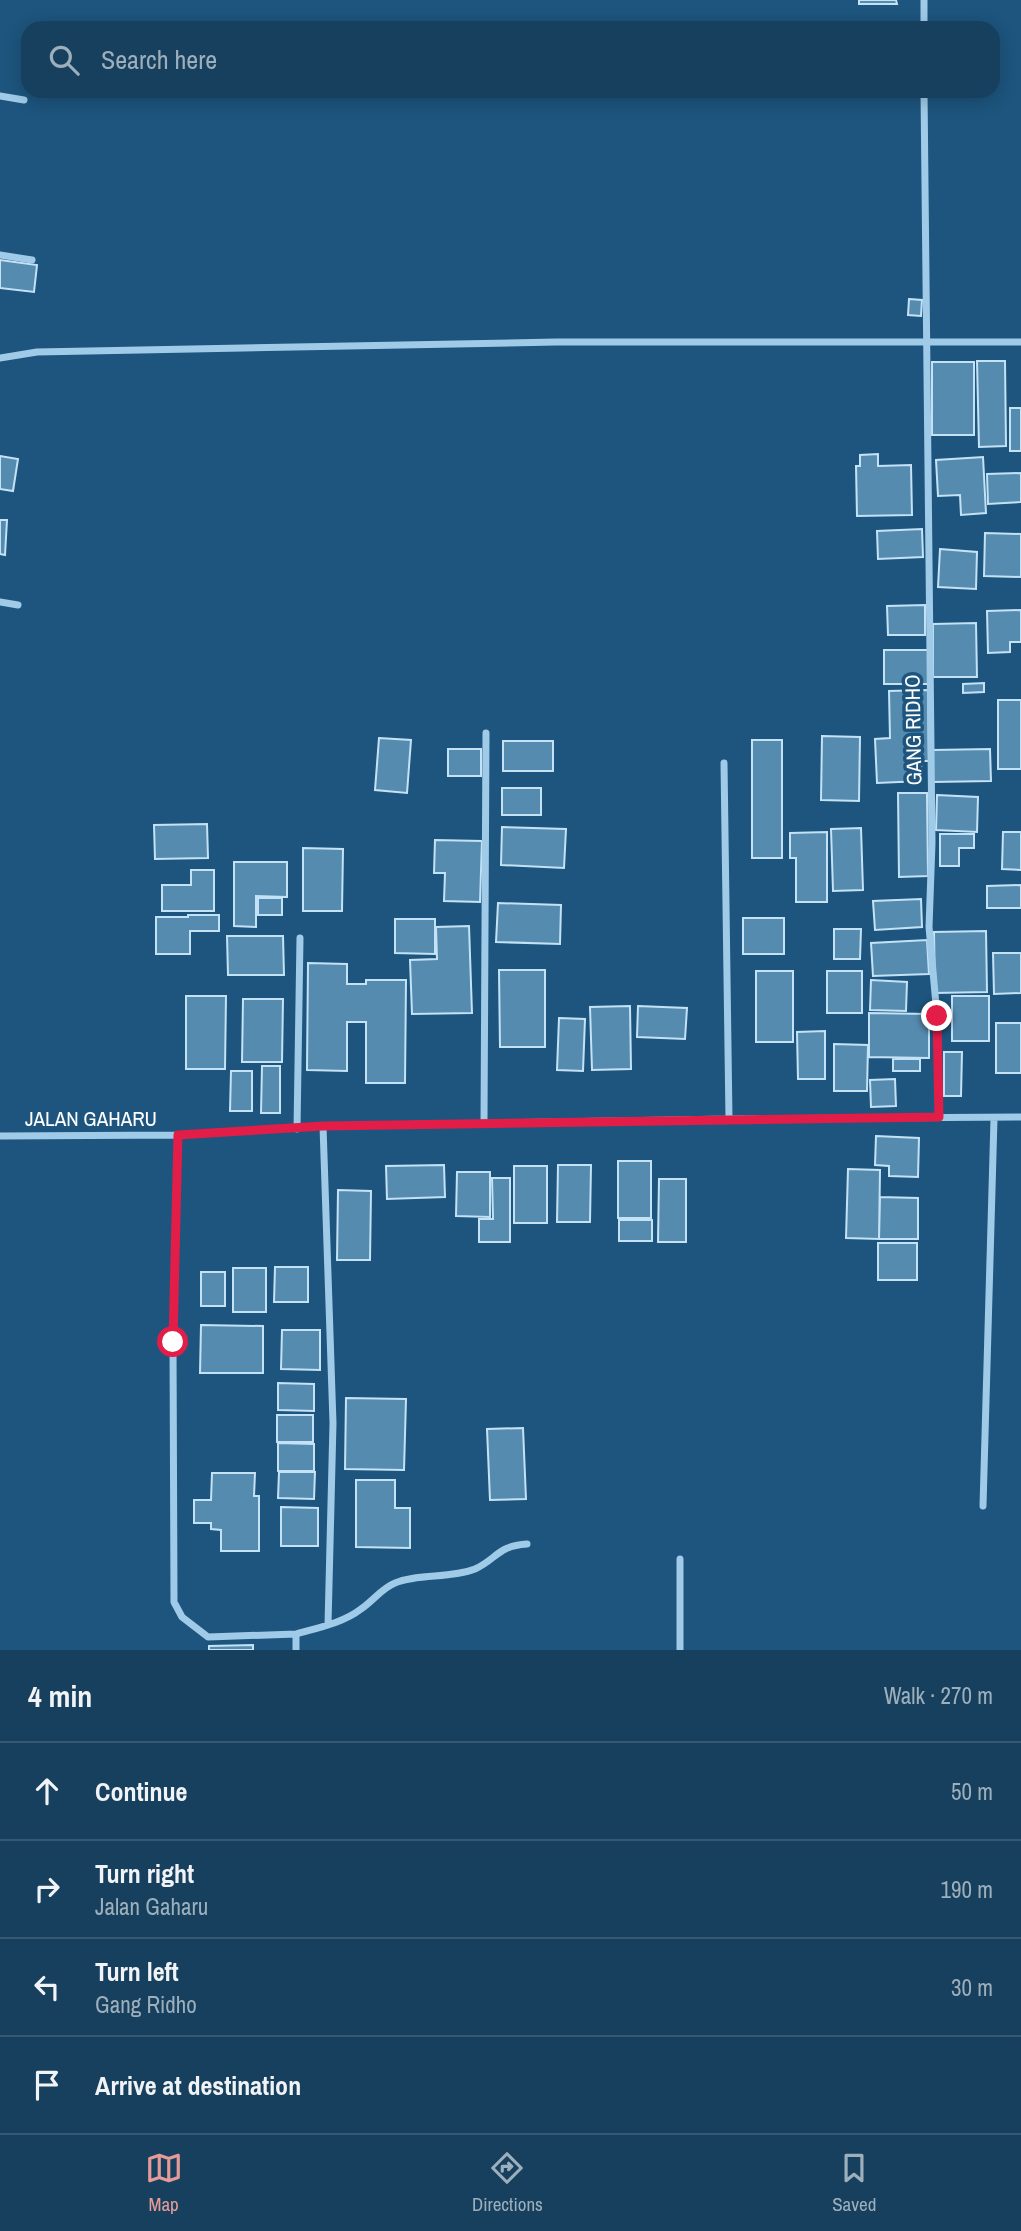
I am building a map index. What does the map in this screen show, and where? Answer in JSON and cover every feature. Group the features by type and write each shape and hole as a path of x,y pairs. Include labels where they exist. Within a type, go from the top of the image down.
{"street":[{"path":"924,0 924,21"},
{"path":"0,96 24,100"},
{"name":"GANG RIDHO","path":"924,98 932,843 929,927 937,1016 939,1117"},
{"path":"0,255 33,260"},
{"path":"0,358 37,352 556,342 1021,342"},
{"path":"0,602 18,605"},
{"path":"484,1123 486,733"},
{"path":"724,763 729,1119"},
{"path":"297,1129 300,938"},
{"name":"JALAN GAHARU","path":"0,1136 178,1135 323,1126 484,1123 1021,1118"},
{"path":"983,1506 994,1119"},
{"path":"323,1126 332,1423 328,1625"},
{"path":"178,1135 173,1342 174,1602 182,1617 208,1637 296,1633 328,1625 360,1610 396,1583 407,1579 461,1573 477,1568 503,1549 527,1544"},
{"path":"680,1559 680,1650"},
{"path":"296,1633 296,1650"}],"building":[{"path":"859,0 896,0 897,4 859,4"},
{"path":"0,260 37,265 34,292 0,288"},
{"path":"909,299 922,300 921,316 908,315"},
{"path":"977,361 1005,361 1006,446 979,447"},
{"path":"932,362 974,362 974,435 932,435"},
{"path":"1010,408 1021,408 1021,451 1010,451"},
{"path":"878,454 878,466 911,465 912,515 857,516 856,466 860,466 860,455"},
{"path":"0,456 18,459 13,491 0,489"},
{"path":"983,457 986,513 961,515 960,495 938,496 936,460"},
{"path":"1021,473 1021,502 988,504 987,474"},
{"path":"0,520 7,520 5,555 0,554"},
{"path":"922,529 923,557 878,559 877,531"},
{"path":"985,533 1021,534 1021,577 984,576"},
{"path":"940,549 977,552 976,589 938,587"},
{"path":"925,605 925,635 888,635 887,606"},
{"path":"1021,610 1021,642 1010,642 1010,652 988,653 987,611"},
{"path":"976,623 977,677 933,677 933,624"},
{"path":"884,650 928,650 928,684 884,684"},
{"path":"984,683 984,692 963,693 963,684"},
{"path":"928,690 929,761 921,761 922,781 877,783 875,739 890,738 889,691"},
{"path":"998,700 1021,700 1021,769 998,769"},
{"path":"822,736 860,737 859,801 821,800"},
{"path":"379,738 411,740 407,793 375,790"},
{"path":"752,740 782,740 782,858 752,858"},
{"path":"503,741 553,741 553,771 503,771"},
{"path":"448,749 481,749 481,776 448,776"},
{"path":"990,749 991,781 933,782 933,750"},
{"path":"502,788 541,788 541,815 502,815"},
{"path":"898,793 927,793 928,876 899,877"},
{"path":"937,795 978,797 977,832 936,830"},
{"path":"207,824 208,858 155,859 154,825"},
{"path":"502,827 566,829 564,868 501,865"},
{"path":"861,828 863,890 833,891 831,829"},
{"path":"827,832 827,902 796,902 796,858 790,858 790,833"},
{"path":"1003,832 1021,832 1021,870 1002,869"},
{"path":"940,834 974,834 974,848 959,848 959,866 940,866"},
{"path":"435,840 482,841 480,902 444,901 445,873 434,873"},
{"path":"303,848 343,849 342,911 303,911"},
{"path":"234,862 287,862 287,897 256,896 256,927 234,926"},
{"path":"191,870 214,870 214,911 162,911 162,885 191,885"},
{"path":"1021,885 1021,908 987,908 987,886"},
{"path":"258,898 282,898 282,915 258,915"},
{"path":"921,899 922,927 875,930 873,901"},
{"path":"498,903 561,905 560,944 496,942"},
{"path":"219,915 219,931 190,931 190,954 156,954 156,917"},
{"path":"743,918 784,918 784,954 743,954"},
{"path":"395,919 435,919 435,954 395,953"},
{"path":"469,926 472,1013 412,1014 410,960 437,959 436,927"},
{"path":"834,929 861,929 860,959 834,959"},
{"path":"986,931 987,992 935,993 934,932"},
{"path":"227,936 283,936 284,975 228,975"},
{"path":"927,940 929,974 873,976 871,943"},
{"path":"993,953 1021,953 1021,993 994,994"},
{"path":"308,963 347,964 347,984 366,984 366,980 406,980 405,1083 366,1083 366,1022 347,1022 347,1071 307,1070"},
{"path":"499,970 545,970 545,1047 500,1047"},
{"path":"756,971 793,971 793,1042 756,1042"},
{"path":"827,971 862,971 862,1013 827,1013"},
{"path":"871,980 907,982 906,1011 870,1010"},
{"path":"186,996 226,996 225,1069 186,1069"},
{"path":"952,996 989,996 989,1041 952,1041"},
{"path":"243,999 283,999 282,1062 242,1062"},
{"path":"630,1006 631,1069 592,1070 590,1007"},
{"path":"638,1006 687,1008 685,1039 637,1037"},
{"path":"869,1013 929,1014 929,1058 869,1057"},
{"path":"559,1018 585,1019 583,1071 557,1070"},
{"path":"996,1023 1021,1023 1021,1073 996,1073"},
{"path":"825,1031 825,1079 798,1079 797,1032"},
{"path":"834,1044 868,1045 867,1091 834,1091"},
{"path":"944,1052 962,1052 961,1096 944,1096"},
{"path":"893,1059 920,1059 920,1071 893,1071"},
{"path":"262,1066 280,1066 280,1113 261,1113"},
{"path":"231,1071 252,1071 252,1111 230,1111"},
{"path":"895,1079 896,1106 871,1107 870,1080"},
{"path":"876,1136 919,1138 918,1177 889,1176 889,1166 875,1165"},
{"path":"618,1161 651,1161 651,1218 618,1218"},
{"path":"444,1165 445,1197 387,1199 386,1166"},
{"path":"558,1165 591,1165 590,1222 557,1222"},
{"path":"514,1166 547,1166 547,1223 514,1223"},
{"path":"848,1169 880,1170 879,1239 846,1238"},
{"path":"457,1172 490,1172 490,1217 456,1216"},
{"path":"492,1178 510,1178 510,1242 479,1242 479,1219 493,1219"},
{"path":"659,1179 686,1179 686,1242 658,1242"},
{"path":"338,1190 371,1191 370,1260 337,1260"},
{"path":"880,1197 918,1198 918,1239 879,1239"},
{"path":"619,1220 652,1220 652,1241 619,1241"},
{"path":"878,1243 917,1243 917,1280 878,1280"},
{"path":"275,1267 308,1267 308,1302 274,1302"},
{"path":"233,1268 266,1268 266,1312 233,1312"},
{"path":"201,1272 225,1272 225,1306 201,1306"},
{"path":"201,1325 263,1326 263,1373 200,1373"},
{"path":"282,1330 320,1330 320,1370 281,1369"},
{"path":"278,1383 314,1384 314,1411 278,1410"},
{"path":"346,1398 406,1399 404,1470 345,1469"},
{"path":"277,1415 313,1415 313,1442 277,1442"},
{"path":"523,1428 526,1499 490,1500 487,1429"},
{"path":"278,1443 314,1444 314,1471 278,1471"},
{"path":"279,1472 315,1472 314,1499 278,1498"},
{"path":"212,1473 255,1473 254,1496 259,1496 259,1551 221,1551 221,1530 211,1529 211,1523 194,1523 194,1500 211,1500"},
{"path":"356,1480 395,1480 395,1508 410,1508 410,1548 356,1547"},
{"path":"281,1507 318,1508 318,1546 281,1546"},
{"path":"253,1645 253,1650 209,1650 209,1646"}],"route":[{"path":"173,1342 178,1135 323,1126 939,1117 937,1016"}]}
